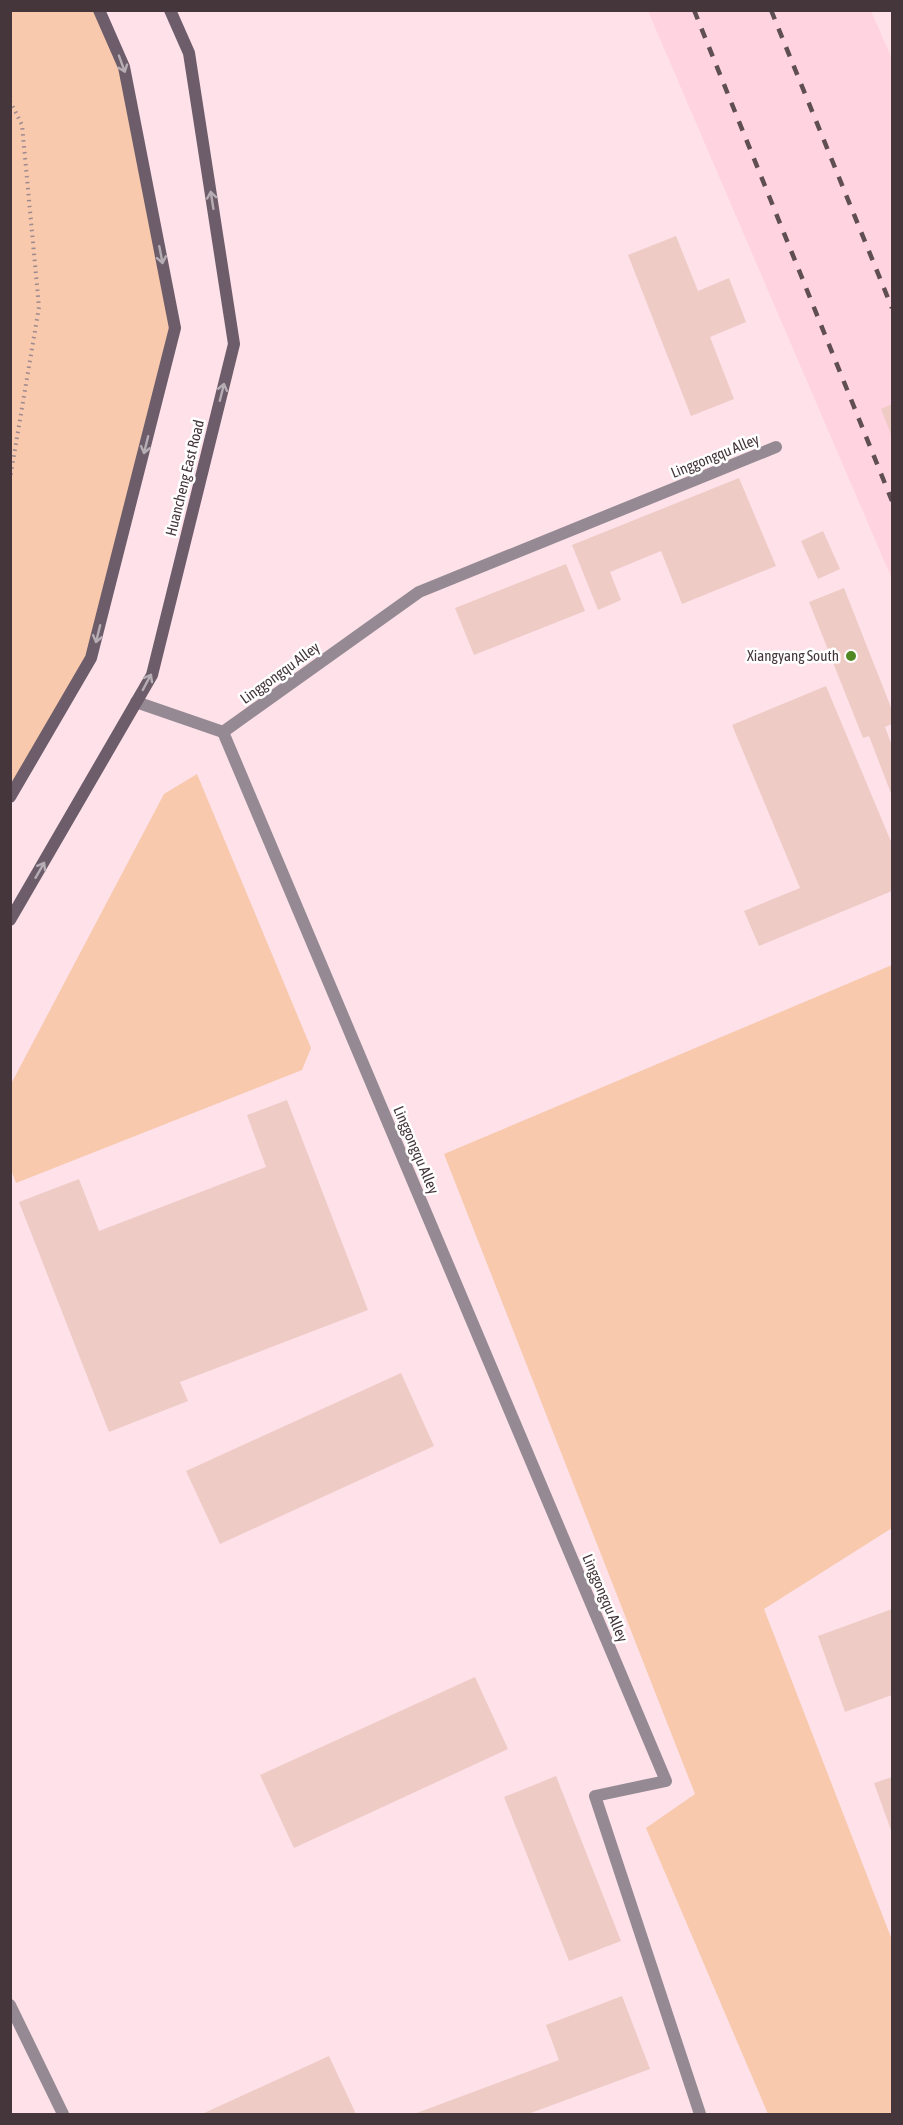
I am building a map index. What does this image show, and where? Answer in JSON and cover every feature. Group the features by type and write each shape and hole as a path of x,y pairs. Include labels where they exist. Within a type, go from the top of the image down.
{"main road":[{"path":"10,797 91,658 175,328 124,67 99,10"},
{"name":"Huancheng East Road","path":"10,920 152,675 234,344 189,53 170,10"}],"street":[{"name":"Linggongqu Alley","path":"700,2115 595,1796 666,1781 223,732 420,592 776,447"},
{"path":"136,702 223,732"},
{"path":"10,2005 63,2115"}],"path":[{"path":"10,101 22,124 39,307 10,479"}],"shaded area":[{"path":"11,11 99,11 124,67 175,328 91,658 11,797"},
{"path":"648,11 871,11 892,59 892,579"},
{"path":"197,774 311,1048 302,1070 16,1183 11,1170 11,1084 164,794"},
{"path":"892,965 892,1528 764,1609 892,1940 892,2114 768,2114 646,1828 695,1794 444,1154"}],"building":[{"path":"676,236 698,291 729,278 746,322 710,337 734,399 691,416 628,255"},
{"path":"892,404 892,437 881,409"},
{"path":"739,478 776,566 682,604 661,551 610,572 621,600 598,610 572,545"},
{"path":"823,531 840,569 818,579 801,541"},
{"path":"566,564 585,611 474,655 455,608"},
{"name":"Xiangyang South","path":"844,588 892,710 892,724 885,727 892,746 892,796 869,736 863,738 809,602"},
{"path":"826,686 892,844 892,891 759,946 744,911 800,888 732,725"},
{"path":"287,1100 368,1310 180,1382 188,1401 109,1432 19,1202 79,1179 99,1231 266,1167 247,1115"},
{"path":"401,1373 434,1446 220,1544 186,1471"},
{"path":"892,1609 892,1695 845,1712 818,1636"},
{"path":"475,1677 508,1749 294,1848 260,1775"},
{"path":"556,1776 621,1941 569,1961 504,1797"},
{"path":"892,1777 892,1833 874,1783"},
{"path":"622,1996 650,2069 528,2114 414,2114 559,2060 546,2025"},
{"path":"329,2056 356,2114 202,2114"}],"railway":[{"path":"694,10 892,501"},
{"path":"771,10 892,308"}],"place":[{"name":"Xiangyang South","path":"851,656"}]}
